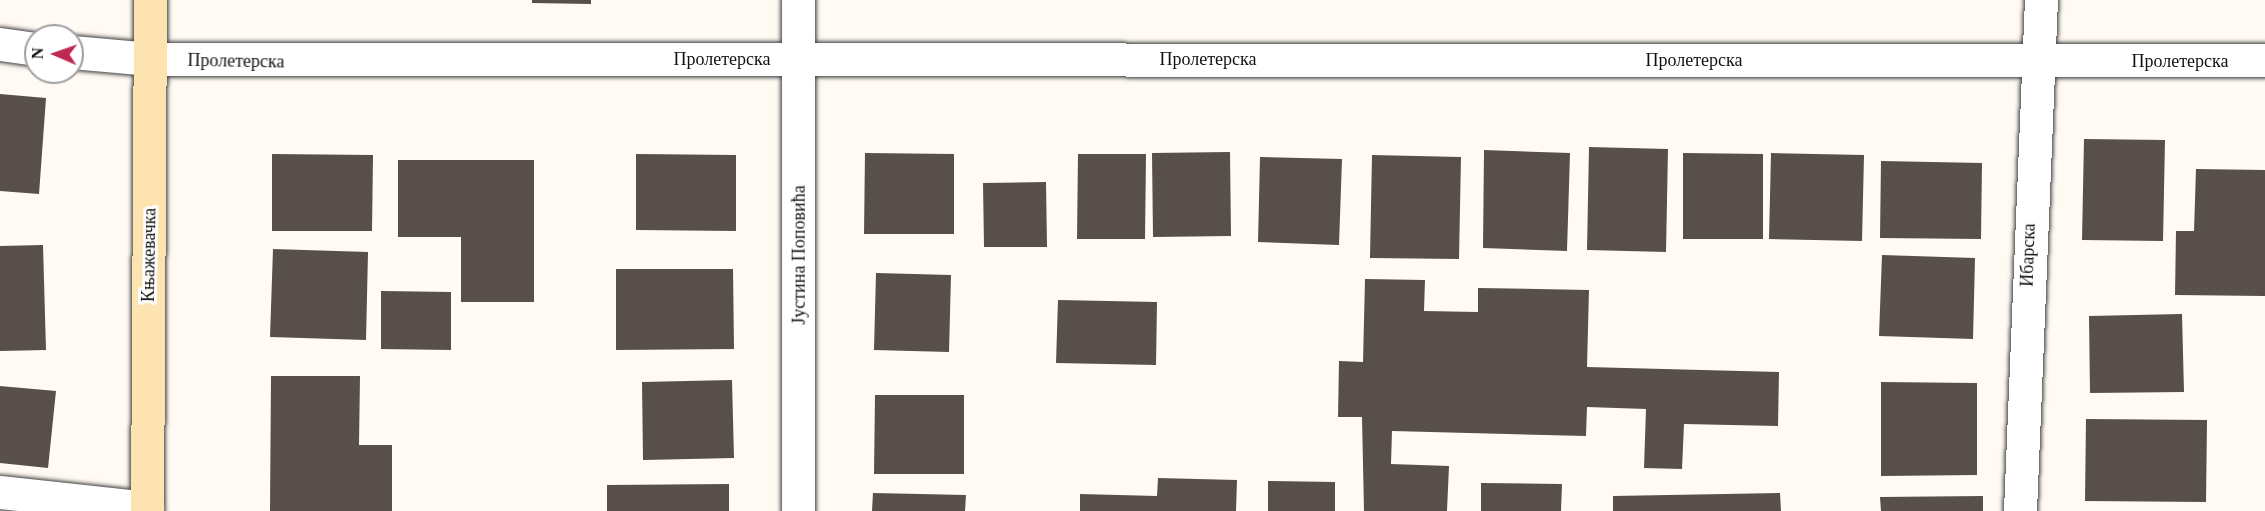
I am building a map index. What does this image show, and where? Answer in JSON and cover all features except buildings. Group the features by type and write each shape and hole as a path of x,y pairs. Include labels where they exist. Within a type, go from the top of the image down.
{"main road":[{"name":"Књажевачка","path":"147,510 152,59 150,0"}],"street":[{"name":"Јустина Поповића","path":"798,0 798,511"},
{"name":"Ибарска","path":"2020,511 2041,0"},
{"path":"0,44 24,47"},
{"name":"Пролетерска","path":"84,53 152,59 253,62 798,59 2265,60"},
{"path":"0,492 147,510"}]}
